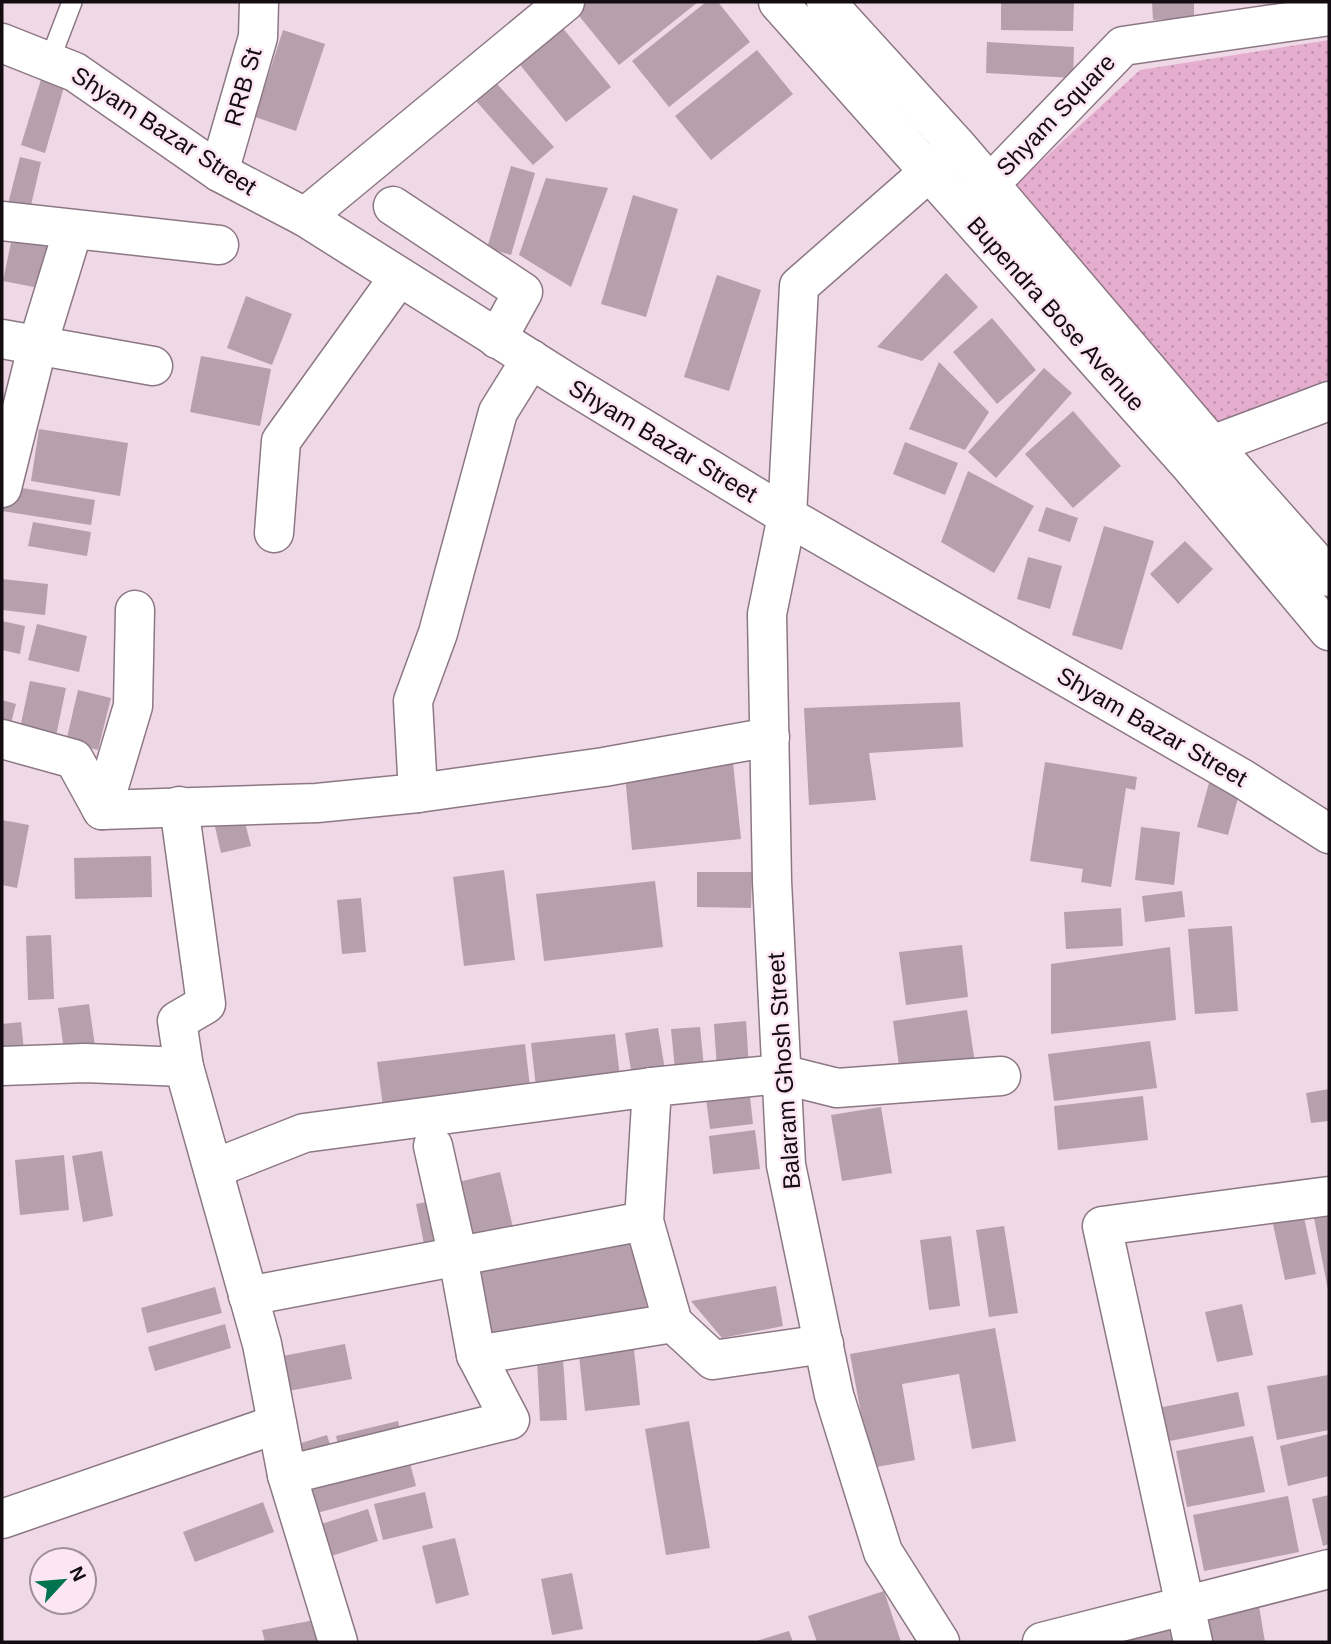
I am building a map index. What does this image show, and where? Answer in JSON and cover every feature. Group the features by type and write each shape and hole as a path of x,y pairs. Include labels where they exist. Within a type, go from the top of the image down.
{"street":[{"name":"RRB St","path":"219,172 258,37 259,2"},
{"path":"305,217 565,2"},
{"name":"Bupendra Bose Avenue","path":"778,2 1189,464 1329,631"},
{"name":"Bupendra Bose Avenue","path":"826,2 958,147 1212,445 1329,577"},
{"name":"Shyam Square","path":"990,184 1122,46 1329,16"},
{"name":"Shyam Bazar Street","path":"2,43 75,72 219,172 305,217 497,339 787,516 1243,779 1329,834"},
{"name":"Balaram Ghosh Street","path":"940,1642 883,1552 834,1395 786,1165 772,881 767,614 787,516 799,286 958,147"},
{"path":"393,206 523,292 497,339"},
{"path":"2,221 219,245"},
{"path":"2,488 20,341 72,230"},
{"path":"274,533 281,441 399,277"},
{"path":"20,341 153,366"},
{"path":"418,793 413,701 438,633 498,412 531,359"},
{"path":"1212,445 1329,401"},
{"path":"102,810 133,706 135,610"},
{"path":"102,810 317,803 418,793 604,767 770,737"},
{"path":"2,739 74,759 102,810"},
{"path":"179,806 206,1004 177,1021 184,1067 261,1344 287,1475 338,1642"},
{"path":"2,1066 85,1063 184,1067"},
{"path":"213,1169 304,1133 652,1087 781,1074 836,1088 1001,1076"},
{"path":"652,1087 644,1221 673,1323 713,1360 824,1344"},
{"path":"287,1475 510,1420 476,1355 458,1257 433,1146"},
{"path":"1189,1625 1102,1226 1329,1196"},
{"path":"248,1296 644,1221"},
{"path":"476,1355 673,1323"},
{"path":"2,1519 276,1424"},
{"path":"1042,1642 1189,1625 1329,1569"}],"lane":[{"path":"49,62 72,2"}],"shaded area":[{"path":"1329,40 1329,393 1215,425 1014,186 1140,70"}],"building":[{"path":"587,2 698,2 619,65 575,11"},
{"path":"706,2 718,2 750,42 669,107 632,61"},
{"path":"1001,2 1074,2 1073,31 1001,30"},
{"path":"1152,2 1194,2 1194,18 1153,20"},
{"path":"557,21 611,87 566,122 513,56"},
{"path":"283,30 325,44 296,131 255,117"},
{"path":"987,42 1074,47 1073,78 986,73"},
{"path":"757,50 793,94 711,160 675,116"},
{"path":"43,73 66,80 45,153 21,145"},
{"path":"489,75 554,147 533,165 469,93"},
{"path":"20,157 41,162 28,218 6,212"},
{"path":"511,166 535,173 511,255 487,248"},
{"path":"546,178 608,188 571,287 519,255"},
{"path":"633,195 678,209 646,317 601,304"},
{"path":"14,228 54,236 44,289 3,281"},
{"path":"946,273 978,307 922,361 877,347"},
{"path":"717,275 761,290 729,391 684,377"},
{"path":"246,296 292,314 272,365 227,348"},
{"path":"992,318 1036,370 997,404 953,352"},
{"path":"201,356 271,369 260,426 190,412"},
{"path":"939,362 989,412 965,450 909,429"},
{"path":"1044,368 1072,393 996,478 968,452"},
{"path":"1073,411 1121,466 1073,508 1025,454"},
{"path":"39,429 128,443 120,496 31,481"},
{"path":"905,442 958,463 945,495 893,474"},
{"path":"968,471 1034,506 994,573 941,542"},
{"path":"4,485 95,500 91,525 2,511"},
{"path":"1046,507 1078,518 1070,542 1038,531"},
{"path":"33,522 91,532 87,556 28,546"},
{"path":"1104,526 1154,541 1122,650 1072,635"},
{"path":"1185,541 1213,569 1178,604 1150,574"},
{"path":"1028,557 1062,566 1050,609 1017,599"},
{"path":"2,579 48,584 45,615 2,610"},
{"path":"2,621 25,626 20,654 2,650"},
{"path":"37,624 87,636 79,672 28,660"},
{"path":"30,681 66,688 56,736 20,728"},
{"path":"78,690 111,698 98,750 66,742"},
{"path":"2,700 16,704 10,727 2,725"},
{"path":"960,702 963,747 869,753 876,800 809,805 804,708"},
{"path":"1045,762 1137,777 1135,790 1126,788 1111,887 1081,882 1083,869 1030,861"},
{"path":"733,763 741,839 632,850 624,765 677,769"},
{"path":"1210,779 1241,787 1228,835 1197,827"},
{"path":"243,815 251,846 221,853 214,822"},
{"path":"2,820 29,825 17,888 2,885"},
{"path":"1141,827 1180,832 1174,885 1135,880"},
{"path":"151,856 152,897 75,899 74,858"},
{"path":"504,870 515,960 464,966 453,877"},
{"path":"697,872 752,872 751,908 697,907"},
{"path":"655,881 663,947 544,961 536,894"},
{"path":"1182,891 1185,917 1145,922 1142,896"},
{"path":"361,898 366,952 342,954 337,900"},
{"path":"1121,908 1123,946 1066,949 1064,912"},
{"path":"1232,926 1238,1011 1195,1014 1188,929"},
{"path":"51,935 54,999 28,1000 26,936"},
{"path":"962,945 968,997 906,1005 899,952"},
{"path":"1170,947 1176,1020 1051,1034 1051,964"},
{"path":"89,1004 95,1046 64,1050 58,1008"},
{"path":"967,1010 975,1063 900,1073 893,1021"},
{"path":"746,1021 749,1067 717,1069 714,1024"},
{"path":"21,1022 24,1050 2,1052 2,1024"},
{"path":"700,1027 704,1067 675,1070 671,1029"},
{"path":"658,1028 666,1076 633,1082 625,1033"},
{"path":"615,1034 621,1087 537,1096 531,1043"},
{"path":"1150,1041 1157,1088 1054,1101 1048,1054"},
{"path":"525,1044 531,1095 384,1114 377,1062"},
{"path":"748,1079 753,1124 710,1129 704,1084"},
{"path":"1329,1089 1329,1121 1311,1123 1306,1093"},
{"path":"1143,1096 1148,1140 1058,1150 1054,1106"},
{"path":"881,1107 892,1173 842,1181 831,1115"},
{"path":"755,1130 760,1169 713,1174 709,1136"},
{"path":"102,1151 113,1216 83,1222 72,1156"},
{"path":"64,1155 69,1210 20,1215 15,1160"},
{"path":"500,1172 514,1232 460,1245 446,1185"},
{"path":"440,1199 451,1249 426,1254 416,1204"},
{"path":"1301,1203 1316,1274 1285,1280 1270,1210"},
{"path":"1329,1210 1329,1290 1328,1290 1313,1213"},
{"path":"1004,1226 1018,1313 989,1317 976,1230"},
{"path":"633,1233 648,1314 490,1343 474,1261"},
{"path":"951,1236 960,1306 929,1310 920,1240"},
{"path":"776,1286 783,1326 722,1338 691,1301"},
{"path":"215,1287 222,1313 147,1333 141,1308"},
{"path":"1242,1304 1253,1355 1217,1362 1205,1312"},
{"path":"225,1324 231,1348 155,1371 148,1347"},
{"path":"995,1328 1016,1441 972,1449 959,1374 902,1384 915,1460 871,1468 850,1354"},
{"path":"633,1340 640,1405 585,1411 578,1346"},
{"path":"345,1344 352,1379 278,1393 272,1358"},
{"path":"563,1358 567,1420 540,1421 537,1359"},
{"path":"1328,1375 1329,1430 1277,1440 1267,1386"},
{"path":"1238,1392 1245,1426 1165,1442 1158,1408"},
{"path":"398,1421 403,1442 341,1458 336,1436"},
{"path":"689,1421 710,1548 666,1555 645,1429"},
{"path":"1329,1434 1329,1476 1288,1486 1280,1446"},
{"path":"327,1435 334,1457 292,1470 285,1448"},
{"path":"1253,1436 1265,1492 1187,1507 1176,1451"},
{"path":"406,1448 416,1486 306,1516 296,1478"},
{"path":"425,1492 433,1528 383,1540 374,1504"},
{"path":"1329,1495 1329,1544 1323,1546 1312,1499"},
{"path":"1288,1496 1299,1552 1204,1571 1193,1515"},
{"path":"263,1502 274,1532 195,1562 183,1532"},
{"path":"368,1509 378,1541 322,1559 312,1527"},
{"path":"455,1538 469,1595 436,1604 422,1546"},
{"path":"572,1573 583,1629 552,1635 541,1579"},
{"path":"884,1591 901,1642 817,1642 808,1616"},
{"path":"1258,1600 1265,1642 1205,1642 1200,1610"},
{"path":"320,1619 325,1642 265,1642 262,1630"},
{"path":"1171,1622 1176,1642 1085,1642"},
{"path":"789,1631 793,1642 753,1642"}]}
